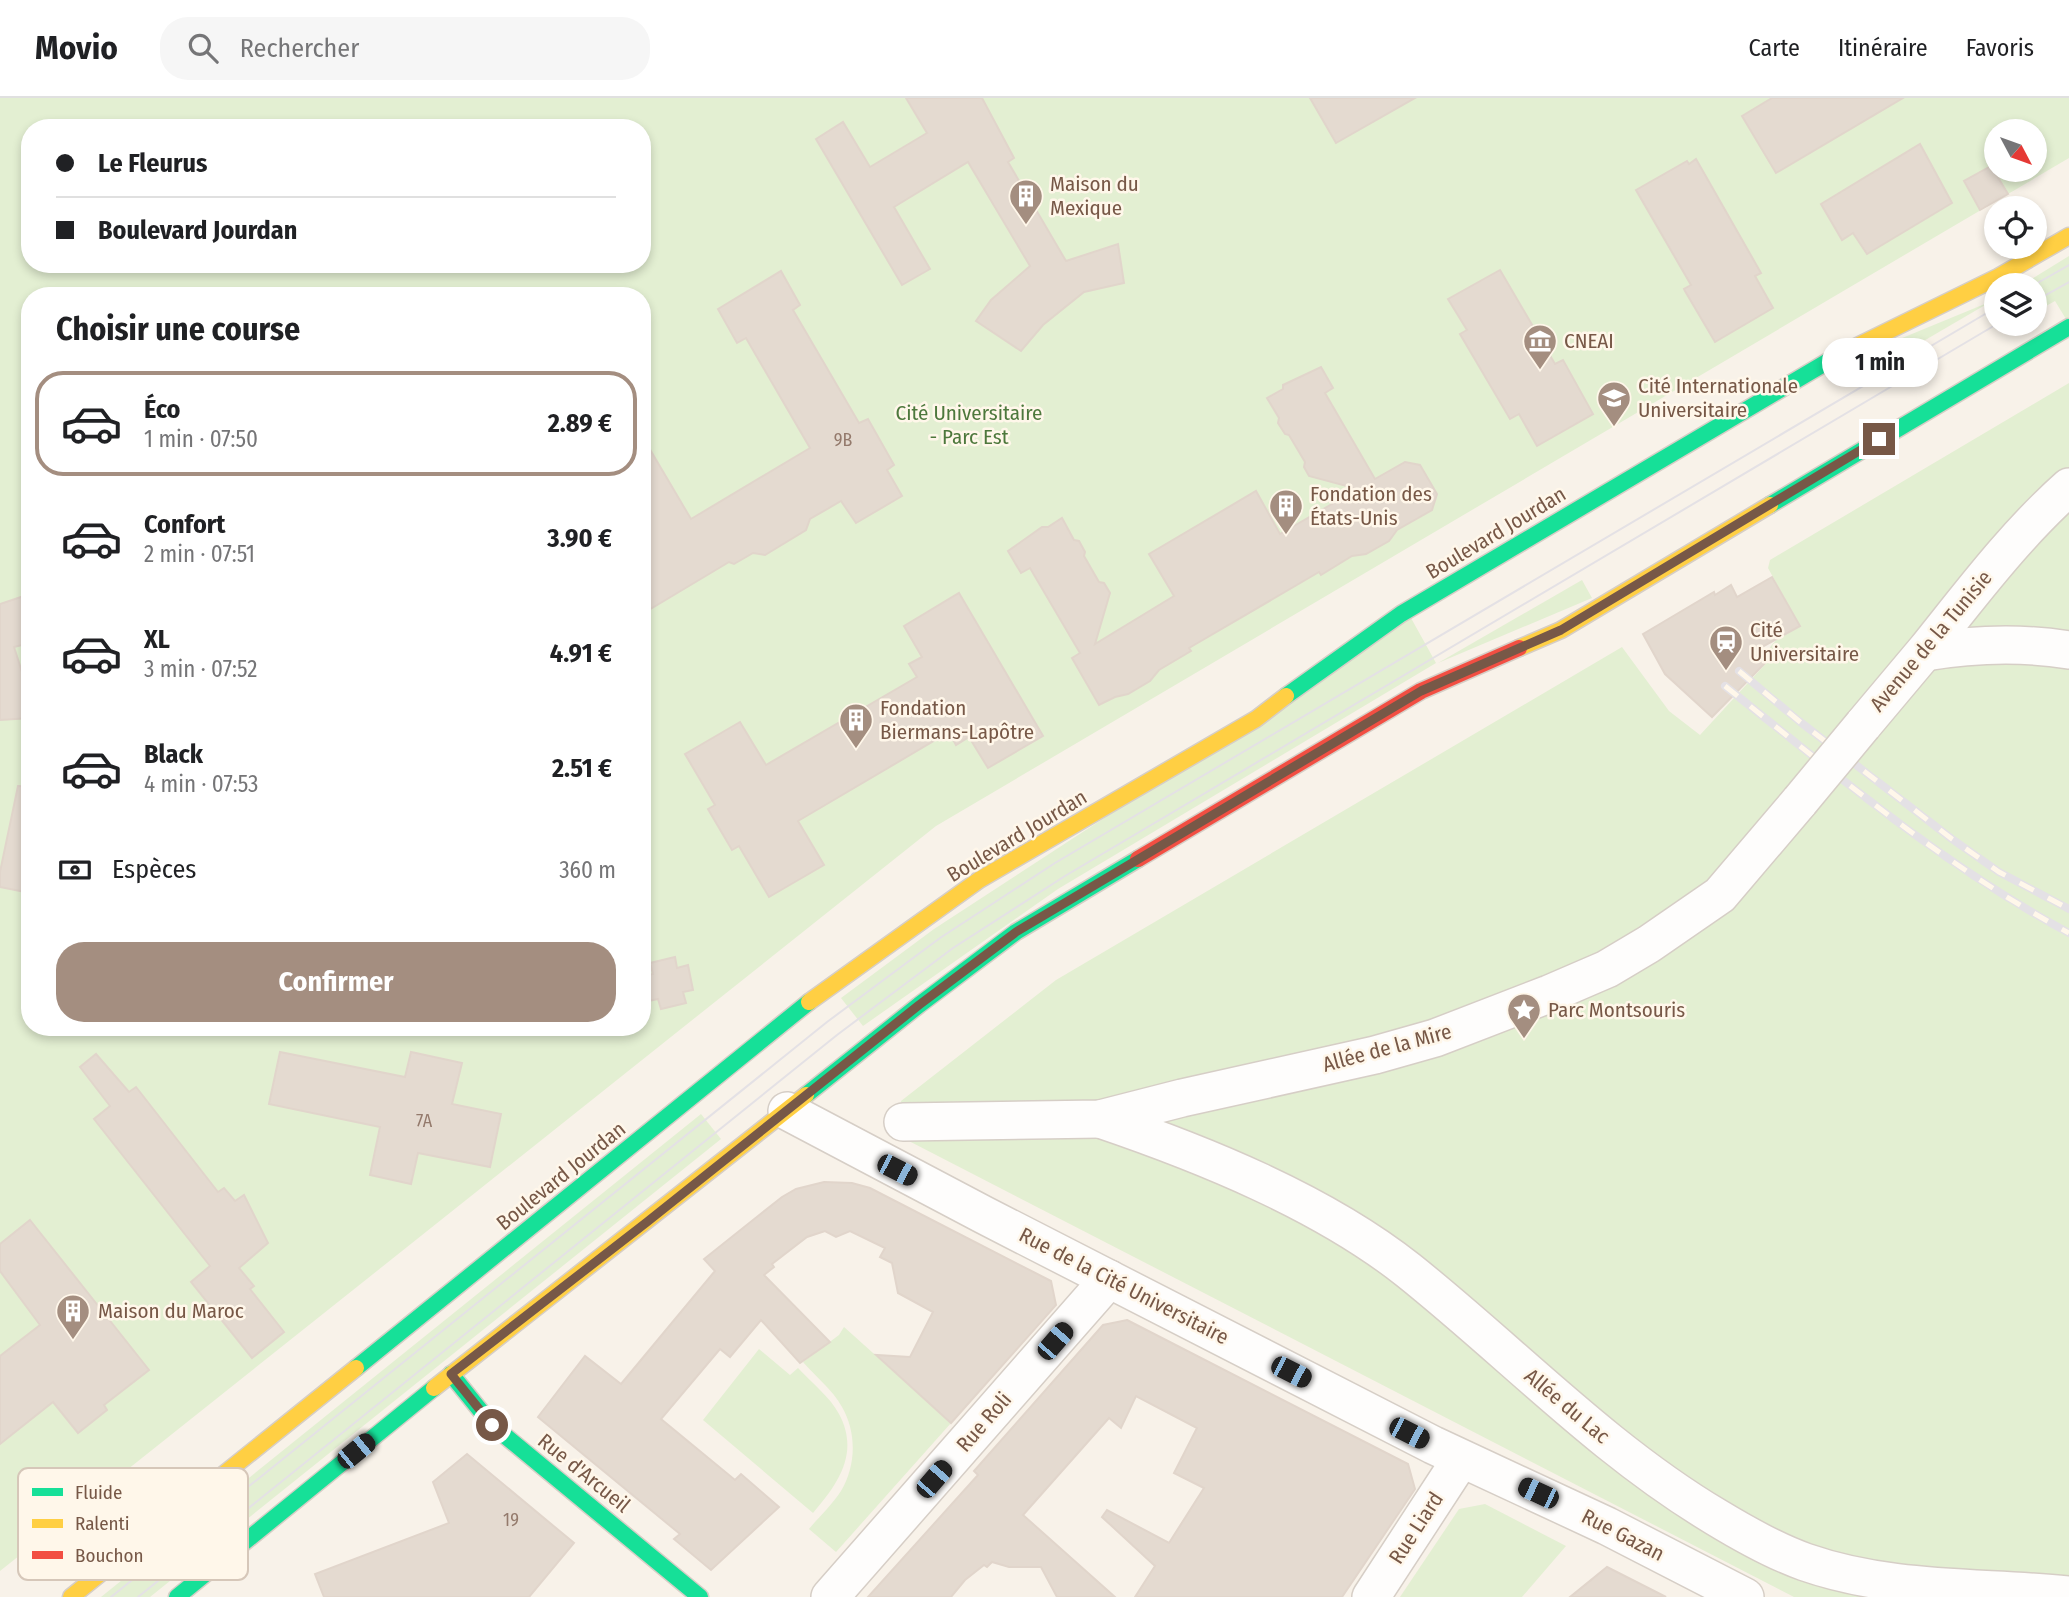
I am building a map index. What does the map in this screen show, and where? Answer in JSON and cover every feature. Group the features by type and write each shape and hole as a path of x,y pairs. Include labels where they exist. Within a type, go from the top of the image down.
{"main road":[{"name":"Boulevard Jourdan","path":"231,1468 742,1054 810,1001 979,880 1256,719 1320,670 1401,614 1551,524 1834,357 1998,277 2069,236"},
{"path":"248,1539 451,1374 919,1005 1016,932 1421,691 1561,630 2069,327"},
{"name":"Rue d'Arcueil","path":"451,1374 492,1425 700,1597"},
{"name":"Boulevard Jourdan","path":"71,1597 92,1580"},
{"path":"177,1597 198,1580"}],"street":[{"name":"Avenue de la Tunisie","path":"1800,801 1994,566 2069,487"},
{"path":"1925,652 1974,645 2014,644 2069,650"},
{"name":"Allée de la Mire","path":"903,1122 1100,1119 1375,1055 1435,1038 1607,969 1659,938 1720,895 1800,801"},
{"name":"Rue de la Cité Universitaire","path":"787,1111 1461,1459"},
{"name":"Allée du Lac","path":"1100,1119 1166,1141 1229,1169 1299,1202 1354,1233 1406,1269 1636,1464 1745,1535 1804,1561 1859,1577 1903,1585 2069,1595"},
{"name":"Rue Roli","path":"830,1597 1109,1279"},
{"name":"Rue Liard","path":"1371,1597 1461,1459"},
{"name":"Rue Gazan","path":"1461,1459 1493,1471 1607,1525 1745,1597"}],"green space":[{"name":"Cité Universitaire - Parc Est","path":"0,98 2069,98 2069,158 2048,170 2048,119 1984,119 1984,182 2028,182 2005,196 1984,196 1984,208 936,826 129,1468 18,1468 18,1557 0,1571"},
{"path":"2069,256 2069,317 2066,319 2055,301 2047,305 2047,273 2041,273"},
{"path":"1984,304 1850,384 1839,364"},
{"name":"Parc Montsouris","path":"2069,383 2069,1597 1794,1597 905,1139 901,1101 1056,980 1622,647 1669,711 1700,735 1770,659 1765,653 1777,639 1800,626 1768,568 1770,560"},
{"path":"1582,580 1592,598 1438,663"},
{"path":"1411,618 1436,663 1058,889 863,1026 841,998 934,929"},
{"path":"701,1114 721,1139 248,1518 248,1479"},
{"path":"844,1327 951,1423 836,1552 809,1529 834,1501 846,1481 852,1460 852,1438 847,1417 838,1401 803,1362 839,1335"},
{"path":"759,1349 790,1375 798,1368 831,1402 845,1428 847,1455 843,1467 831,1491 813,1513 703,1420"},
{"path":"1485,1504 1566,1546 1522,1597 1400,1597 1459,1509"},
{"path":"122,1580 171,1580 150,1597 101,1597"}],"building":[{"name":"Maison du Mexique","path":"906,98 982,98 1014,158 1008,162 1066,261 1118,244 1124,283 1084,292 1043,325 1021,351 976,321 991,300 1030,266 968,162 894,207 930,269 902,285 816,139 843,122 870,167 927,133"},
{"path":"1310,98 1415,98 1336,143"},
{"path":"1772,98 1903,98 1776,173 1742,116"},
{"path":"1920,144 1952,203 1867,254 1853,233 1842,240 1821,204"},
{"path":"1696,159 1761,273 1755,276 1773,308 1715,342 1684,289 1691,285 1636,190 1687,161 1689,164"},
{"path":"1984,170 1984,182 2001,182 2008,194 1984,196 1984,208 1980,210 1964,181"},
{"path":"1500,270 1555,364 1563,360 1593,414 1537,446 1519,414 1510,419 1460,334 1467,330 1448,299"},
{"path":"781,271 800,305 793,310 859,423 868,419 894,465 887,470 902,496 856,523 841,501 810,519 806,530 765,555 753,553 734,564 729,562 651,609 651,451 691,519 810,448 746,338 737,343 718,309"},
{"name":"Fondation des États-Unis","path":"1321,367 1333,388 1325,393 1375,479 1405,462 1420,465 1437,494 1432,510 1397,530 1389,541 1366,554 1352,556 1321,575 1319,572 1189,648 1191,651 1159,670 1150,681 1128,694 1099,705 1072,658 1080,653 1030,568 1021,573 1008,551 1042,527 1048,527 1062,518 1074,540 1079,541 1099,582 1104,583 1110,593 1095,644 1174,596 1149,554 1256,491 1280,534 1358,489 1309,476 1304,467 1305,462 1289,435 1285,434 1278,423 1279,418 1267,398 1283,389 1283,385"},
{"path":"1772,577 1800,626 1760,648 1770,658 1712,717 1665,674 1643,634 1714,592 1715,595 1731,585 1737,597"},
{"name":"Fondation Biermans-Lapôtre","path":"959,593 1043,736 988,768 969,737 956,745 949,732 798,821 824,865 769,897 739,846 732,850 708,809 715,805 685,754 740,722 766,765 917,677 909,664 922,657 904,626"},
{"path":"21,597 21,645 14,647 21,669 21,719 0,720 0,604"},
{"path":"18,786 21,786 21,891 0,887 0,872"},
{"path":"675,957 677,968 688,965 693,990 683,992 686,1003 661,1009 658,999 651,1000 651,963"},
{"path":"280,1052 405,1077 411,1052 462,1063 452,1104 501,1114 490,1167 418,1153 411,1184 370,1175 380,1127 269,1104"},
{"path":"96,1054 129,1092 136,1087 218,1192 224,1188 235,1201 244,1195 268,1243 239,1268 254,1286 250,1289 284,1332 252,1358 191,1282 210,1266 94,1119 110,1106 80,1067"},
{"path":"824,1182 852,1183 870,1188 1051,1281 1056,1305 951,1423 876,1355 910,1357 933,1312 898,1293 892,1263 880,1257 885,1248 850,1231 836,1237 825,1231 807,1237 772,1264 774,1267 764,1275 830,1342 800,1363 761,1320 730,1357 720,1349 661,1419 735,1480 741,1474 779,1507 711,1570 674,1539 680,1534 538,1417 585,1356 621,1384 715,1271 704,1259 782,1197 796,1189"},
{"name":"Maison du Maroc","path":"30,1220 149,1370 104,1405 107,1410 78,1433 53,1402 0,1444 0,1356 40,1325 0,1271 0,1244"},
{"path":"1127,1320 1408,1464 1415,1489 1342,1597 1135,1597 1155,1566 1102,1517 1107,1510 1169,1543 1204,1488 1174,1473 1197,1428 1136,1396 1121,1428 1109,1418 1023,1515 1115,1597 1057,1597 1041,1567 1009,1567 992,1562 965,1580 951,1597 868,1597 978,1475 974,1471 1103,1325"},
{"path":"467,1454 574,1543 529,1597 324,1597 315,1574 449,1523 433,1482"},
{"path":"1607,1567 1666,1597 1570,1597"}],"tram line":[{"path":"2047,278 2069,265"},
{"path":"2047,294 2069,282"},
{"path":"248,1487 827,1022 940,938 1055,863 1984,315"},
{"path":"248,1509 837,1035 953,948 1065,876 1984,332"},
{"path":"111,1597 132,1580"},
{"path":"138,1597 159,1580"}],"railway":[{"path":"1739,671 1799,721 1952,839 1999,872 2069,909"},
{"path":"1725,686 1850,786 1934,848 1977,878 2069,933"}],"traffic: fast":[{"path":"1770,505 2069,327"},
{"path":"1286,696 1401,614 1837,356"},
{"path":"806,1095 1016,932 1138,859"},
{"path":"356,1368 809,1002"},
{"path":"451,1374 492,1425 700,1597"},
{"path":"248,1539 434,1388"},
{"path":"177,1597 198,1580"}],"traffic: slow":[{"path":"1837,356 1998,277 2069,236"},
{"path":"1519,648 1561,630 1770,505"},
{"path":"809,1002 979,880 1256,719 1286,696"},
{"path":"434,1388 806,1095"},
{"path":"232,1468 356,1368"},
{"path":"71,1597 92,1580"}],"traffic: jam":[{"path":"1138,859 1421,691 1519,648"}],"place":[{"name":"Maison du Mexique","path":"1026,226"},
{"name":"CNEAI","path":"1540,371"},
{"name":"Cité Internationale Universitaire","path":"1614,428"},
{"name":"Fondation des États-Unis","path":"1286,536"},
{"name":"Cité Universitaire","path":"1726,672"},
{"name":"Fondation Biermans-Lapôtre","path":"856,750"},
{"name":"Parc Montsouris","path":"1524,1040"},
{"name":"Maison du Maroc","path":"73,1341"}],"route":[{"path":"492,1425 451,1374 919,1005 1016,932 1421,691 1561,630 1879,439"}]}
